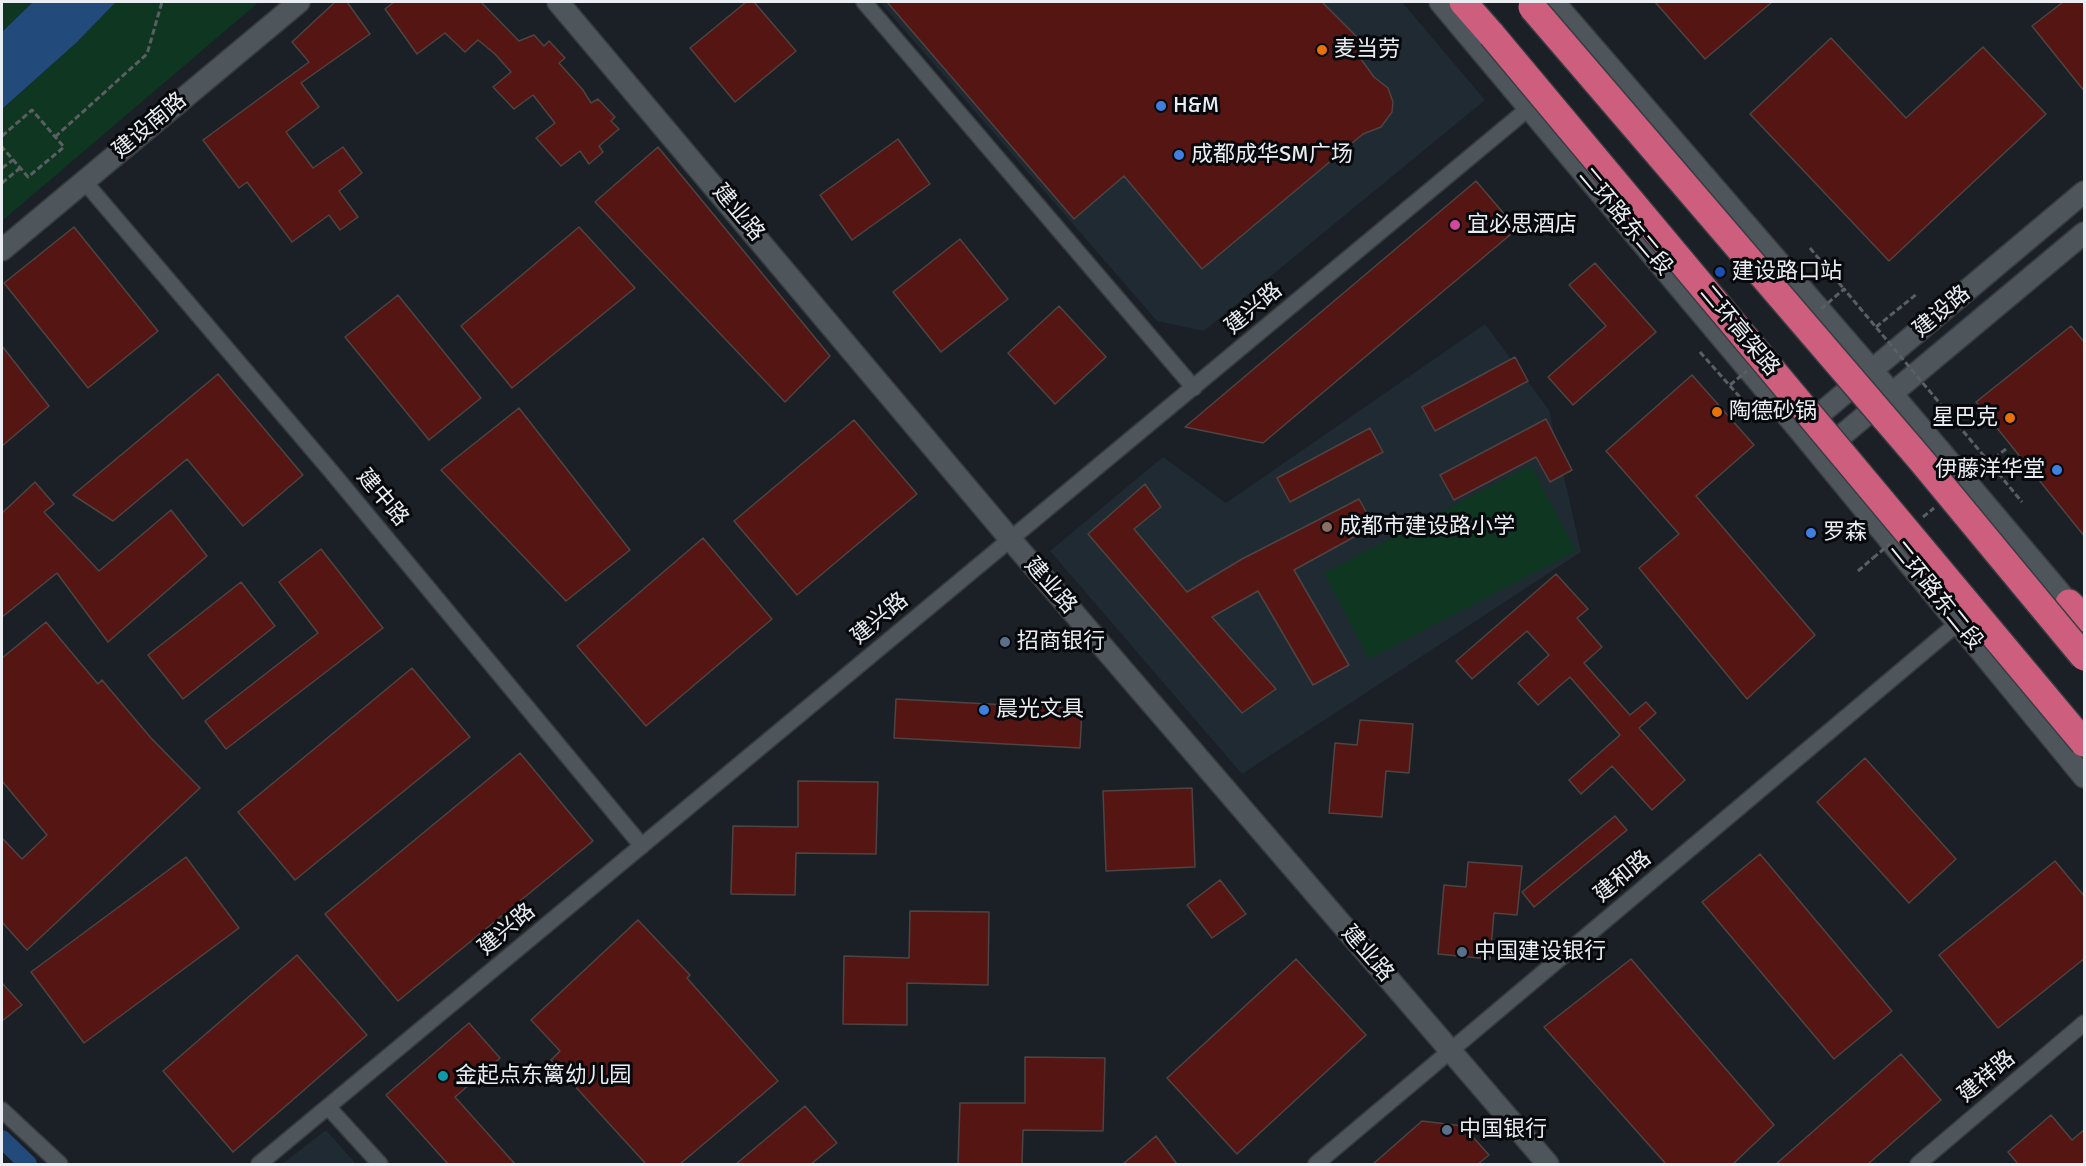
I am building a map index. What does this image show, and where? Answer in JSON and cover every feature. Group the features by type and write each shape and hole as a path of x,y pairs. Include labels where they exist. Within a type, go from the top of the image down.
{"highway":[{"name":"二环高架路","path":"1463,2 2085,743"},
{"path":"1527,2 1913,450 2085,657"}],"street":[{"name":"建业路","path":"558,2 1011,540 1548,1164"},
{"path":"864,2 1194,388"},
{"name":"二环路东二段","path":"1440,2 1800,431 2085,777"},
{"path":"1554,2 2079,614"},
{"name":"建设南路","path":"2,250 293,4"},
{"name":"建兴路","path":"260,1164 1529,108"},
{"name":"建中路","path":"84,181 330,470 642,846"},
{"name":"建设路","path":"1800,431 2085,192"},
{"name":"建设路","path":"1819,455 2085,233"},
{"name":"建和路","path":"1316,1164 1958,623"},
{"name":"建祥路","path":"1918,1164 2085,1023"},
{"path":"328,1107 380,1164"},
{"path":"2,1110 60,1164"}],"path":[{"path":"55,137 147,54 162,2"},
{"path":"2,136 32,110 64,147 28,177 2,149"},
{"path":"2,168 13,160"},
{"path":"2,183 20,168"},
{"path":"1810,248 1844,290"},
{"path":"1876,327 1918,293"},
{"path":"1700,352 1755,414"},
{"path":"1962,484 2006,449"},
{"path":"1989,462 2022,502"},
{"path":"1917,522 1935,507"},
{"path":"1858,571 1890,544"}],"shaded area":[{"name":"成都成华SM广场","path":"880,2 1402,2 1485,100 1204,331 1157,321"},
{"name":"成都市建设路小学","path":"1485,324 1549,410 1581,552 1242,774 1050,551 1163,457 1226,503"},
{"path":"326,1130 356,1164 282,1164"}],"green space":[{"path":"2,2 33,2 2,32"},
{"path":"116,2 259,2 2,221 2,109 76,43"},
{"path":"1531,465 1576,551 1369,659 1324,573"}],"water":[{"path":"33,2 116,2 76,43 2,109 2,32"}],"building":[{"path":"335,2 347,2 370,34 301,83 319,107 286,132 313,168 343,147 362,173 339,191 358,217 340,230 329,215 292,242 247,182 239,188 203,140 309,62 292,42"},
{"path":"394,2 481,2 519,41 534,35 544,46 549,41 565,58 559,63 583,90 591,103 598,99 615,117 611,121 619,129 599,146 603,152 589,164 580,151 561,166 536,138 555,123 533,95 514,109 493,87 511,72 495,54 478,40 465,52 445,33 417,54 385,9"},
{"path":"746,2 754,2 796,51 735,102 690,48"},
{"name":"成都成华SM广场","path":"887,2 1322,2 1367,47 1358,55 1374,77 1388,88 1393,102 1392,112 1381,127 1363,134 1202,269 1124,176 1074,219"},
{"path":"1655,2 1772,2 1705,59"},
{"path":"2063,2 2085,2 2085,92 2032,26"},
{"path":"1831,38 1906,118 1983,47 2046,114 1889,261 1750,114"},
{"path":"898,139 930,184 852,240 820,195"},
{"path":"658,147 830,356 785,402 595,202"},
{"path":"1476,181 1517,229 1263,443 1185,427"},
{"path":"74,227 158,331 88,388 4,283"},
{"path":"579,227 635,288 512,388 461,326"},
{"path":"960,239 1008,299 941,352 893,292"},
{"path":"1595,263 1656,332 1573,405 1548,377 1606,326 1569,285"},
{"path":"398,295 481,398 429,440 345,337"},
{"path":"1059,306 1106,357 1055,404 1008,353"},
{"name":"伊藤洋华堂","path":"2071,326 2085,343 2085,537 1976,402"},
{"path":"2,346 49,406 2,446"},
{"path":"1515,357 1528,381 1435,431 1422,407"},
{"path":"218,374 303,475 243,526 187,459 113,521 73,495"},
{"path":"1692,375 1754,445 1696,496 1815,635 1747,699 1639,568 1679,534 1606,451"},
{"path":"519,408 630,550 566,601 441,470"},
{"path":"1546,419 1572,470 1550,482 1536,457 1454,500 1440,475"},
{"path":"854,420 917,494 797,595 734,521"},
{"path":"1370,428 1383,452 1290,502 1277,478"},
{"path":"35,482 54,504 44,512 99,571 171,510 207,556 108,642 57,573 2,617 2,513"},
{"path":"1145,484 1161,507 1134,529 1187,592 1242,559 1359,499 1374,526 1294,570 1349,665 1313,685 1258,591 1212,617 1276,689 1242,713 1088,534"},
{"path":"703,538 772,619 646,726 577,646"},
{"path":"321,549 383,628 226,749 205,721 318,633 279,582"},
{"path":"1556,574 1588,609 1577,618 1602,647 1584,663 1630,715 1646,702 1656,713 1639,728 1685,780 1652,810 1612,766 1581,794 1569,780 1620,735 1570,677 1538,705 1518,683 1549,655 1527,631 1472,679 1456,661"},
{"path":"241,582 275,626 183,699 148,655"},
{"path":"46,622 98,684 102,680 151,738 200,788 27,950 2,922 2,838 22,859 47,835 2,781 2,658"},
{"path":"412,668 470,737 295,880 238,812"},
{"path":"896,699 1082,709 1080,748 894,738"},
{"path":"1360,720 1413,724 1409,773 1386,771 1382,817 1329,813 1335,743 1357,745"},
{"path":"520,753 593,841 398,1001 325,914"},
{"path":"1865,758 1956,859 1909,903 1817,802"},
{"path":"798,781 878,782 876,854 796,853 795,895 731,894 733,826 798,827"},
{"path":"1192,788 1195,867 1106,871 1103,791"},
{"path":"1615,816 1627,830 1534,907 1522,892"},
{"path":"1760,854 1892,1011 1834,1059 1702,902"},
{"path":"186,857 239,928 84,1043 31,972"},
{"path":"2055,861 2085,897 2085,958 1998,1028 1939,955"},
{"path":"1468,862 1522,866 1517,915 1494,913 1490,959 1438,954 1444,885 1466,887"},
{"path":"1220,880 1246,914 1212,938 1187,905"},
{"path":"910,911 989,912 988,985 907,983 907,1025 843,1024 844,956 909,958"},
{"path":"638,920 690,975 687,978 778,1081 680,1164 646,1164 551,1060 560,1051 531,1020"},
{"path":"297,955 367,1035 233,1152 163,1071"},
{"path":"1296,959 1366,1035 1237,1154 1167,1078"},
{"path":"1631,959 1774,1125 1733,1164 1666,1164 1544,1027"},
{"path":"2,983 22,1005 2,1021"},
{"name":"金起点东篱幼儿园","path":"469,1023 500,1058 455,1097 515,1164 448,1164 386,1095"},
{"path":"1901,1054 1941,1100 1868,1164 1776,1164"},
{"path":"1025,1057 1105,1058 1103,1131 1023,1130 1022,1164 958,1164 960,1103 1025,1103"},
{"path":"805,1106 837,1143 811,1164 736,1164"},
{"path":"2051,1115 2072,1140 2085,1129 2085,1164 2018,1164 2008,1152"},
{"path":"1422,1121 1463,1126 1489,1155 1478,1164 1373,1164"},
{"path":"1156,1136 1177,1164 1123,1164"}],"waterway":[{"path":"2,1139 28,1164"}],"place":[{"name":"麦当劳","path":"1322,50"},
{"name":"H&M","path":"1161,106"},
{"name":"成都成华SM广场","path":"1179,155"},
{"name":"宜必思酒店","path":"1455,225"},
{"name":"建设路口站","path":"1720,272"},
{"name":"陶德砂锅","path":"1717,412"},
{"name":"星巴克","path":"2010,418"},
{"name":"伊藤洋华堂","path":"2057,470"},
{"name":"成都市建设路小学","path":"1327,527"},
{"name":"罗森","path":"1811,533"},
{"name":"招商银行","path":"1005,642"},
{"name":"晨光文具","path":"984,710"},
{"name":"中国建设银行","path":"1462,952"},
{"name":"金起点东篱幼儿园","path":"443,1076"},
{"name":"中国银行","path":"1447,1130"}]}
